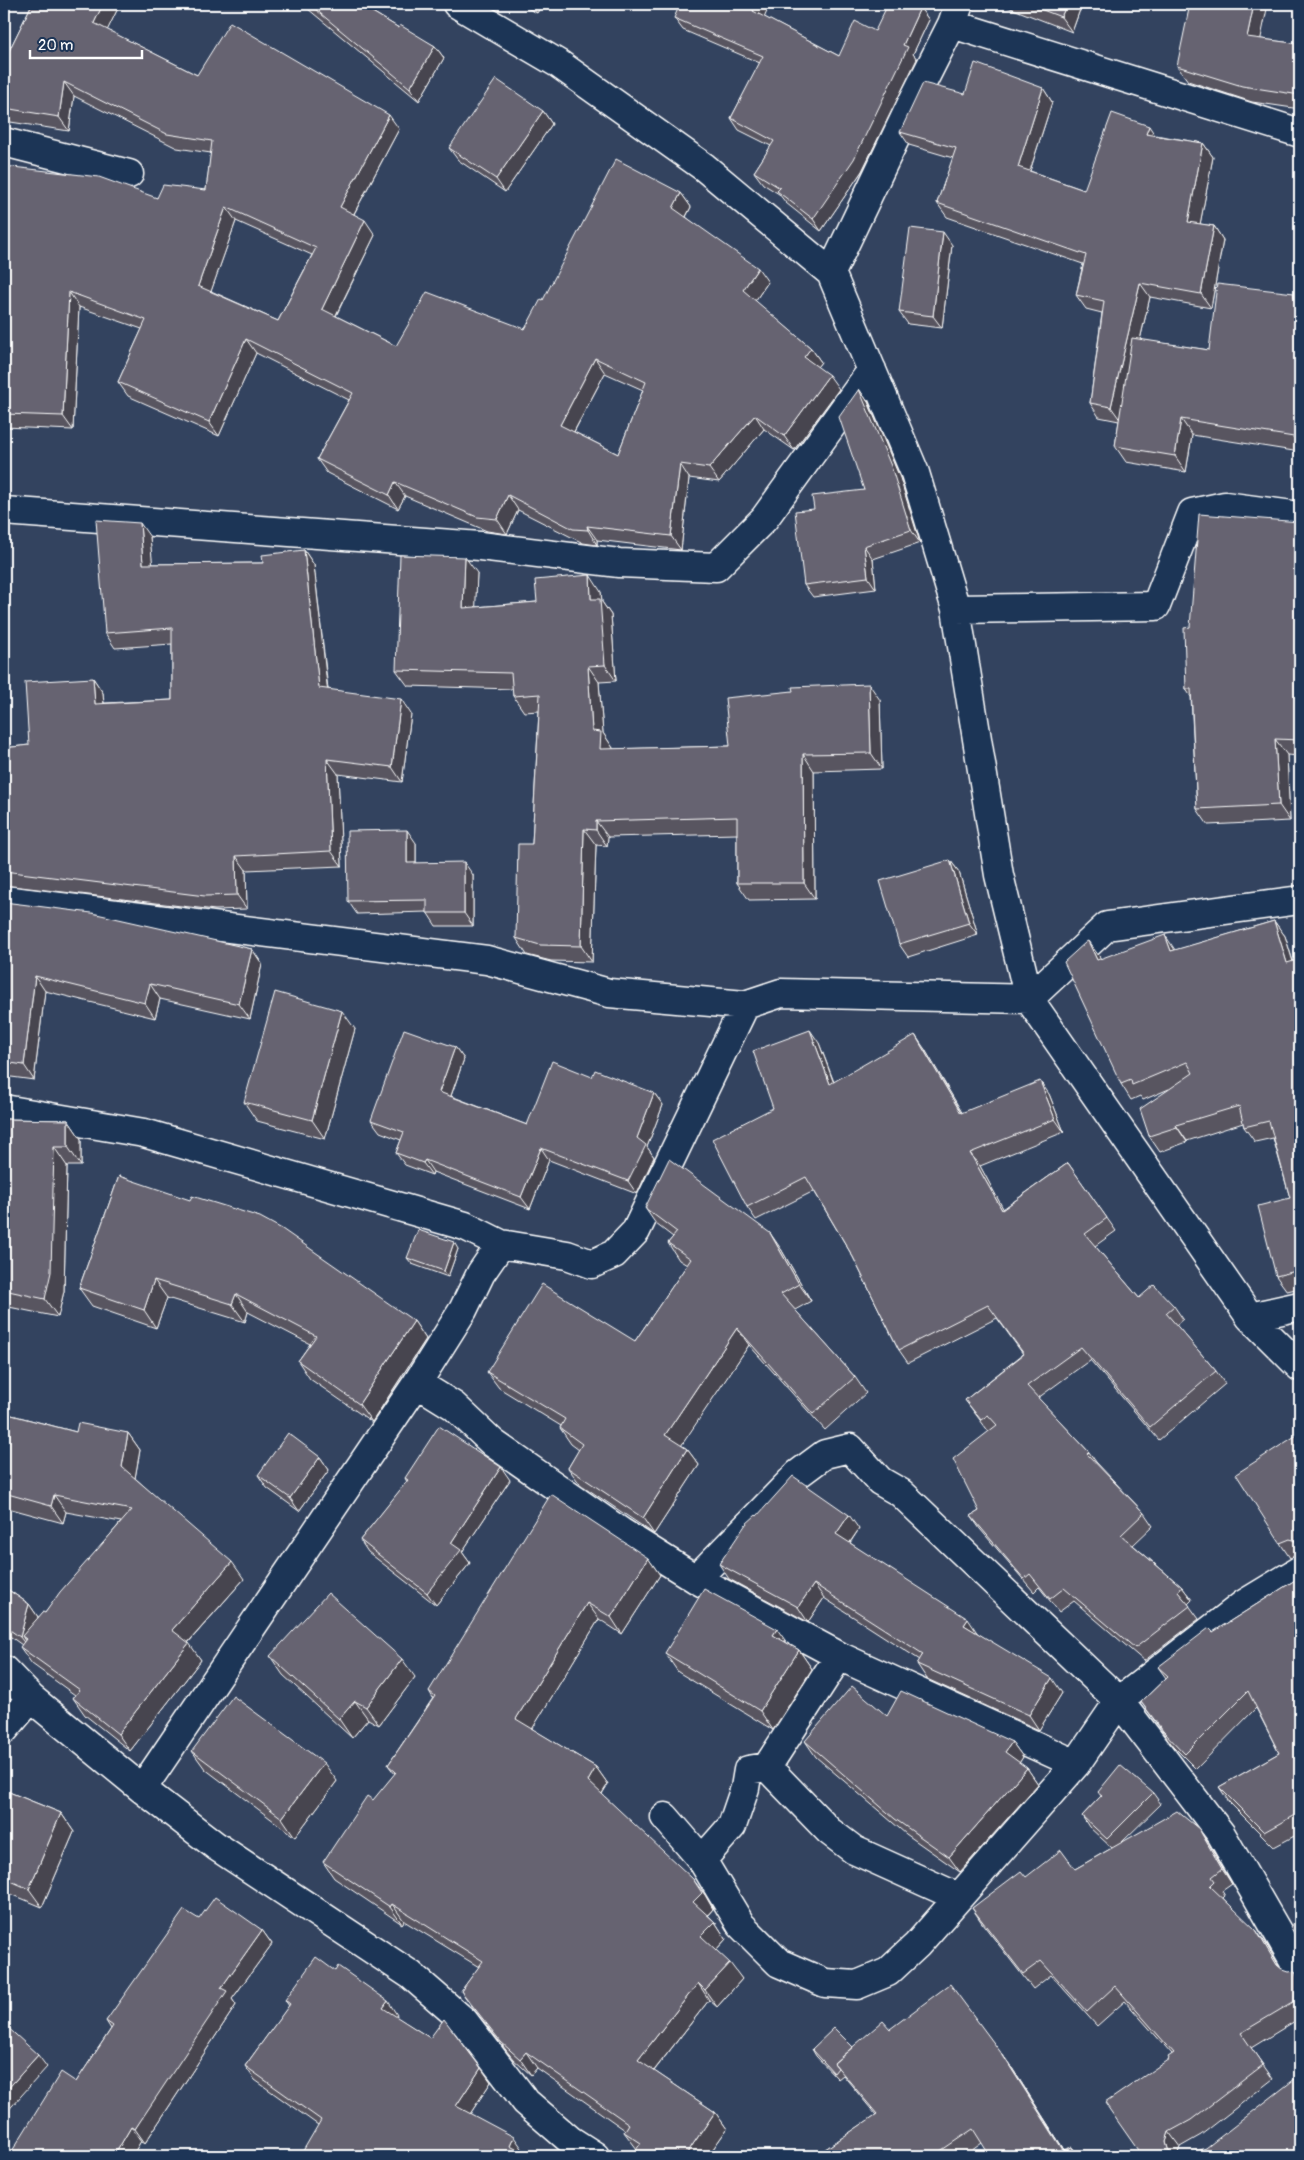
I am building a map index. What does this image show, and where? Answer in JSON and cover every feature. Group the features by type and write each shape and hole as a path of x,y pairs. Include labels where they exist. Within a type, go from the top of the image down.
{"street":[{"path":"457,4 559,64 704,167 831,273 915,473 956,609 999,875 1029,999 1250,1317 1300,1367"},
{"path":"831,273 956,14 1300,133"},
{"path":"4,142 129,174"},
{"path":"4,510 480,546 619,563 716,567 764,520 872,370"},
{"path":"956,609 1156,606 1192,513 1225,506 1300,516"},
{"path":"4,900 487,960 609,992 745,1005 781,993 1029,999 1107,926 1300,900"},
{"path":"4,1109 144,1133 465,1226 501,1244 567,1255 592,1264 614,1254 636,1231 745,1005"},
{"path":"142,1790 417,1383 463,1310 481,1273 501,1244"},
{"path":"1250,1317 1300,1306"},
{"path":"417,1383 454,1406 493,1443 621,1532 696,1579 839,1656 1076,1764"},
{"path":"696,1579 798,1474 826,1454 850,1448 880,1481 901,1493 1118,1701 1221,1834 1300,1970"},
{"path":"665,1817 702,1860 741,1925 779,1964 826,1982 857,1985 888,1972 917,1945 1076,1764 1118,1701 1244,1604 1300,1570"},
{"path":"702,1860 732,1826 745,1788 748,1770 767,1767 839,1656"},
{"path":"4,1670 31,1698 142,1790 216,1846 411,1974 464,2021 526,2102 570,2140 595,2156"},
{"path":"4,1730 31,1698"},
{"path":"767,1767 828,1831 854,1850 958,1897"}],"building":[{"path":"32,4 103,4 94,23 197,75 230,22 389,115 340,207 365,220 322,309 396,346 427,292 525,329 541,299 543,300 616,159 681,193 673,208 758,268 743,290 811,348 804,357 829,375 784,436 755,415 709,468 680,464 671,536 587,526 588,530 573,529 508,495 497,519 477,517 395,482 389,495 317,459 353,393 246,339 209,422 118,382 146,320 69,292 63,416 4,414 4,166 99,177 157,198 163,185 206,190 212,141 167,134 64,82 59,117 4,108 4,61","holes":["226,207 316,248 278,321 198,286","595,358 646,382 618,454 560,425"]},
{"path":"309,4 359,4 399,28 400,25 435,46 410,88"},
{"path":"680,4 756,4 753,11 839,56 855,21 875,31 888,4 912,4 920,8 903,45 908,47 854,159 813,219 777,191 780,188 754,172 774,141 731,118 763,56 674,18"},
{"path":"1027,4 1067,4 1061,17"},
{"path":"1190,4 1254,4 1247,37 1300,44 1300,95 1242,86 1177,66"},
{"path":"975,63 1043,88 1018,167 1084,190 1112,113 1149,126 1146,134 1203,143 1188,222 1214,226 1201,294 1140,283 1111,407 1090,403 1104,301 1076,295 1086,255 937,203 956,148 900,132 923,83 965,94"},
{"path":"496,79 543,111 496,179 449,148"},
{"path":"910,228 943,232 933,316 899,312"},
{"path":"1217,284 1294,293 1294,297 1300,297 1300,438 1181,419 1175,456 1115,446 1132,338 1209,350"},
{"path":"859,389 891,466 911,530 864,546 868,577 804,585 795,511 814,509 812,496 864,490 839,417"},
{"path":"1199,514 1300,522 1300,740 1275,739 1279,805 1197,809 1191,689 1186,689 1184,628 1190,627"},
{"path":"96,520 140,523 143,564 263,563 262,555 304,550 319,688 401,699 392,767 327,759 331,851 236,856 237,895 205,896 4,871 4,748 29,745 25,682 93,678 95,704 172,700 172,628 105,633"},
{"path":"400,555 465,557 463,608 537,602 535,580 590,575 591,599 600,599 605,665 588,666 592,731 601,732 600,749 730,746 725,698 793,691 792,687 869,684 871,753 803,754 804,883 737,883 737,817 596,821 596,830 584,829 581,946 540,945 516,938 518,844 532,844 540,694 513,696 511,673 396,670"},
{"path":"407,830 407,863 464,862 464,913 427,913 427,900 348,901 347,831"},
{"path":"950,860 969,923 899,944 880,881"},
{"path":"4,902 92,913 252,949 239,1004 150,984 145,1003 35,976 24,1065 4,1062"},
{"path":"1274,921 1287,963 1300,959 1300,1270 1276,1276 1258,1206 1290,1198 1269,1121 1244,1127 1239,1106 1176,1125 1177,1127 1149,1136 1140,1109 1193,1073 1187,1062 1132,1085 1131,1080 1121,1084 1064,962 1088,941 1097,960 1165,935 1171,951"},
{"path":"275,992 342,1011 312,1120 244,1102"},
{"path":"404,1029 455,1047 439,1092 527,1125 552,1061 592,1077 595,1070 654,1093 637,1138 646,1145 628,1181 541,1148 521,1197 425,1160 423,1163 396,1153 404,1132 371,1120"},
{"path":"810,1030 830,1084 915,1035 961,1113 1040,1081 1055,1119 970,1153 1002,1210 1068,1163 1107,1218 1085,1234 1139,1298 1154,1285 1174,1306 1166,1313 1216,1371 1150,1427 1081,1347 1027,1386 1089,1452 1087,1454 1144,1513 1121,1535 1182,1587 1178,1592 1190,1606 1135,1648 1064,1588 1050,1599 1030,1574 1024,1579 971,1516 979,1511 953,1459 997,1425 988,1415 981,1420 965,1400 1024,1354 988,1305 899,1350 853,1257 806,1177 747,1207 712,1139 773,1108 753,1051"},
{"path":"4,1119 68,1120 68,1147 54,1147 51,1272 45,1299 4,1290"},
{"path":"669,1159 770,1233 799,1284 781,1294 855,1377 813,1414 737,1328 665,1435 687,1449 643,1518 568,1468 582,1444 560,1428 565,1419 487,1372 542,1284 635,1341 691,1259 668,1243 677,1232 645,1208"},
{"path":"119,1176 190,1200 192,1196 260,1217 282,1229 414,1321 359,1404 298,1361 316,1336 236,1294 232,1304 154,1280 144,1310 79,1288"},
{"path":"418,1230 454,1242 444,1271 407,1258"},
{"path":"4,1413 76,1432 78,1423 128,1433 122,1467 232,1562 172,1630 189,1643 118,1734 73,1698 80,1690 20,1647 26,1639 22,1636 43,1612 45,1613 60,1592 132,1510 54,1495 51,1506 4,1493"},
{"path":"439,1426 501,1467 451,1543 461,1550 427,1593 360,1540 408,1480 405,1478"},
{"path":"288,1433 320,1457 290,1498 258,1475"},
{"path":"1300,1433 1300,1544 1290,1539 1280,1543 1236,1474"},
{"path":"793,1476 849,1515 836,1534 968,1619 964,1625 1052,1678 1029,1715 917,1664 923,1654 814,1584 798,1607 719,1564 746,1524 757,1516"},
{"path":"551,1494 648,1558 611,1617 587,1603 516,1719 596,1767 588,1781 693,1879 702,1893 693,1902 715,1922 701,1936 730,1963 705,1990 698,1983 638,2060 715,2112 685,2156 636,2156 633,2154 641,2143 624,2132 629,2124 526,2052 520,2059 501,2042 461,1991 483,1961 392,1904 390,1907 323,1862 367,1796 373,1800 396,1772 388,1765 435,1696 429,1691"},
{"path":"1300,1577 1300,1812 1264,1832 1219,1787 1279,1753 1248,1691 1185,1754 1163,1731 1141,1702 1168,1676 1158,1667 1209,1628 1213,1632"},
{"path":"4,1587 29,1604 20,1637 4,1626"},
{"path":"704,1589 777,1629 773,1635 799,1650 760,1711 665,1653"},
{"path":"328,1593 402,1659 366,1707 355,1701 339,1719 270,1656"},
{"path":"852,1686 887,1716 901,1691 1012,1742 1005,1752 1027,1768 949,1857 895,1819 805,1741"},
{"path":"233,1696 324,1763 282,1818 192,1751"},
{"path":"1120,1765 1153,1793 1107,1839 1082,1816 1102,1795 1098,1792"},
{"path":"4,1790 61,1813 29,1889 4,1878"},
{"path":"1177,1811 1199,1829 1222,1869 1212,1877 1215,1881 1210,1886 1256,1930 1277,1965 1289,1972 1295,1971 1300,1983 1300,1998 1241,2033 1263,2065 1191,2120 1169,2132 1166,2141 1168,2149 1173,2155 1178,2156 1142,2156 1105,2103 1169,2059 1168,2057 1174,2053 1115,1986 1087,2012 1041,1961 1023,1974 972,1908 1021,1871 1026,1877 1061,1850 1075,1869"},
{"path":"215,1897 262,1930 221,1988 227,1991 135,2129 131,2127 114,2156 9,2156 61,2072 76,2082 113,2026 106,2021 184,1910 199,1919"},
{"path":"1300,1920 1300,1944 1290,1926"},
{"path":"316,1957 335,1971 338,1966 388,2001 383,2008 430,2038 444,2019 481,2068 456,2106 514,2137 510,2146 530,2156 300,2156 321,2120 245,2066 290,2004 285,2000"},
{"path":"950,1984 1002,2054 1063,2150 1072,2147 1076,2156 990,2156 973,2129 933,2156 815,2156 877,2114 834,2063 883,2021 890,2029"},
{"path":"4,2024 38,2055 4,2093"},
{"path":"834,2028 853,2047 834,2063 838,2068 834,2073 812,2049"},
{"path":"1300,2075 1300,2156 1183,2156 1206,2148"}]}
